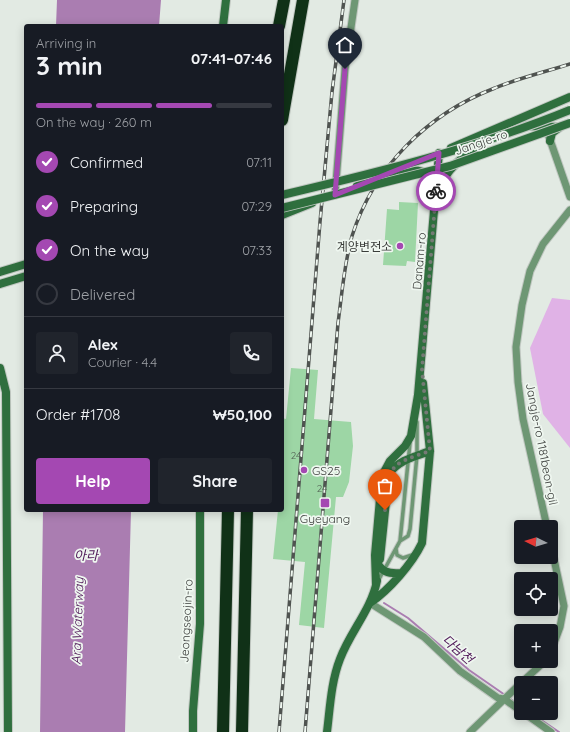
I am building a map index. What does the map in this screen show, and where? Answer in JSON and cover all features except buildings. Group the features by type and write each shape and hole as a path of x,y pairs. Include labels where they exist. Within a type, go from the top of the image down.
{"highway":[{"path":"280,24 284,0"},
{"path":"284,109 303,0"},
{"path":"223,732 228,512"},
{"path":"242,732 247,512"}],"street":[{"path":"223,24 226,0"},
{"path":"335,195 345,69 356,0"},
{"name":"Jangje-ro","path":"284,214 395,172 494,131 570,97"},
{"path":"539,110 570,197"},
{"name":"Jangje-ro","path":"284,195 442,154 530,126 570,110"},
{"name":"Jangje-ro","path":"506,125 546,127 570,125"},
{"name":"Jangje-ro","path":"284,208 450,166 570,125"},
{"path":"550,141 552,133 561,126"},
{"path":"436,194 442,179 453,166 494,131"},
{"name":"Danam-ro","path":"376,586 375,556 382,476 390,461 405,446 411,436 416,413 422,370 439,153"},
{"path":"395,172 420,170 427,173 433,181 436,194"},
{"name":"Jangje-ro 1181beon-gil","path":"545,520 523,419 518,382 516,347 522,305 530,271 543,244 570,210"},
{"path":"0,272 24,265"},
{"path":"0,284 24,277"},
{"path":"0,368 6,392 8,732"},
{"name":"Danam-ro","path":"370,603 381,596 401,573 417,554 422,543 430,451 422,370"},
{"name":"Danam-ro","path":"327,732 332,687 340,659 370,603 381,569 390,473 397,464 407,458 430,451"},
{"name":"Jeongseojin-ro","path":"193,732 192,711 200,624 200,512"},
{"path":"375,556 381,569 390,574 401,573"},
{"path":"555,564 564,606 558,632"},
{"path":"370,603 424,637 460,671 498,698 506,697"},
{"path":"529,676 537,668"},
{"path":"470,732 514,690"},
{"path":"506,697 514,704"},
{"path":"534,720 551,732"}],"lane":[{"path":"400,540 408,536 410,529 417,456 418,433 416,413"},
{"path":"381,569 396,549 400,540 407,458 411,436"},
{"path":"396,549 397,555 403,558 410,557 422,543"}],"shaded area":[{"path":"552,298 570,300 570,448 543,414 530,348"}],"water":[{"path":"57,0 161,0 159,24 56,24"},
{"name":"아라","path":"43,512 131,512 125,732 40,732"}],"waterway":[{"name":"다남천","path":"384,603 408,618 469,670 505,695"},
{"name":"다남천","path":"509,698 514,701"},
{"name":"다남천","path":"541,720 559,732"}],"railway":[{"path":"279,732 320,222 332,92 344,0"},
{"path":"305,732 338,323 345,268 352,236 374,187 406,146 426,128 447,112 470,99 504,84 570,64"}],"way so far":[{"path":"385,510 387,486 390,473 397,464 407,458 430,451 422,370 436,191"}],"place":[{"name":"계양변전소","path":"400,246"},
{"name":"GS25","path":"304,470"},
{"name":"Gyeyang","path":"325,503"}],"route":[{"path":"345,69 335,195 439,153 436,191"}],"water label":[{"name":"Ara Waterway","path":"77,621"}]}
